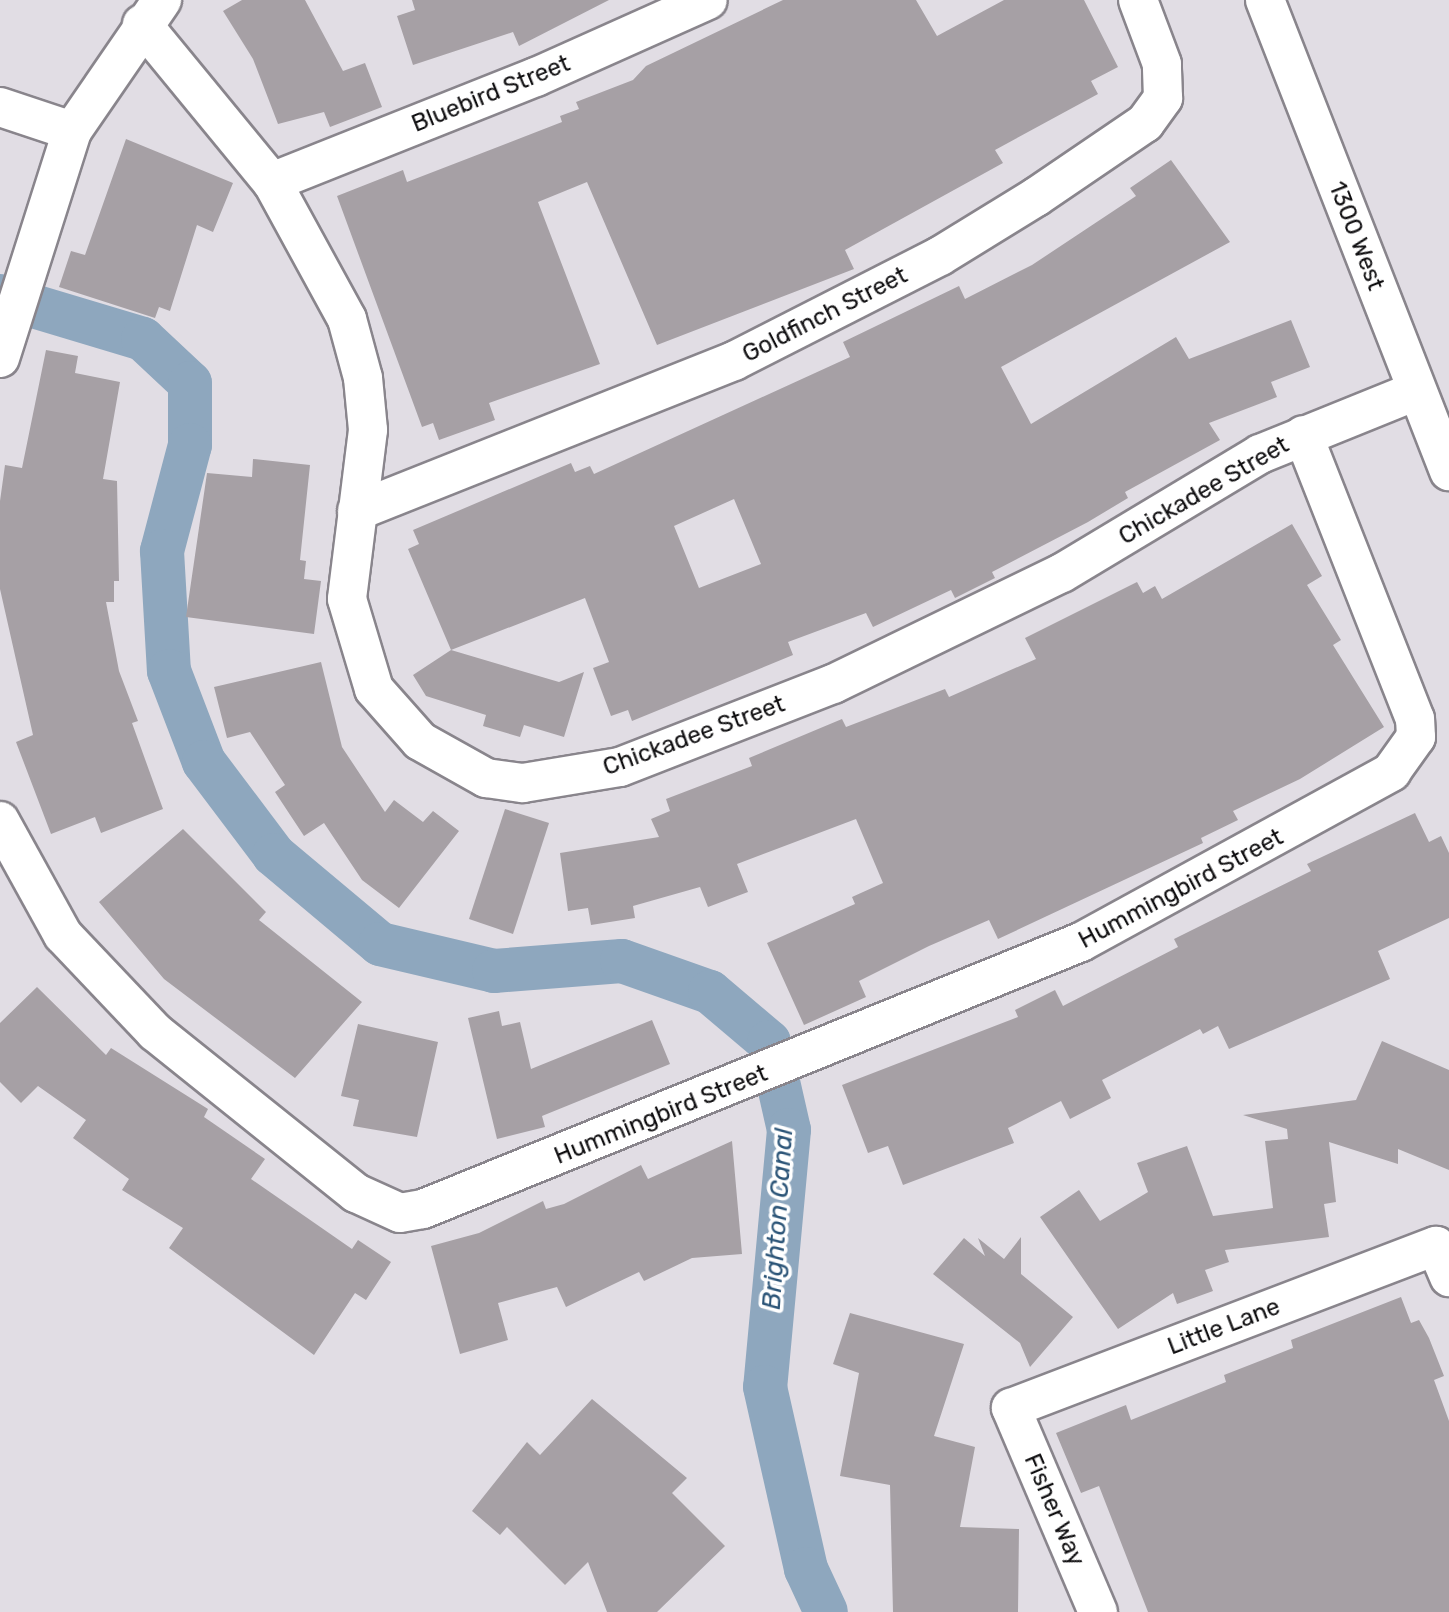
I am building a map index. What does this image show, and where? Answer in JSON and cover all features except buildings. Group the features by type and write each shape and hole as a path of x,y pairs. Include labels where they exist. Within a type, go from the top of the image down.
{"street":[{"name":"Bluebird Street","path":"272,182 537,77 708,0"},
{"name":"Goldfinch Street","path":"357,511 734,361 940,256 1036,197 1145,123 1163,98 1162,64 1138,0"},
{"name":"1300 West","path":"1265,0 1449,471"},
{"name":"Chickadee Street","path":"152,12 272,182 347,320 363,378 368,430 347,599 374,689 398,722 451,762 486,778 523,783 620,767 834,684 1050,579 1260,454 1416,391"},
{"path":"3,347 72,131 152,12"},
{"path":"0,107 72,131"},
{"name":"Chickadee Street","path":"1303,435 1410,703 1416,737"},
{"name":"Hummingbird Street","path":"0,821 39,898 101,982 155,1032 384,1209 400,1213 432,1206 960,996 1169,898 1391,772 1416,737"},
{"name":"Little Lane","path":"1011,1408 1443,1261"},
{"name":"Fisher Way","path":"1011,1408 1098,1612"}],"waterway":[{"name":"Brighton Canal","path":"0,296 143,339 190,383 190,445 162,551 169,671 204,762 274,855 380,944 494,971 622,961 710,992 769,1042 789,1130 765,1387 806,1569 826,1612"}]}
